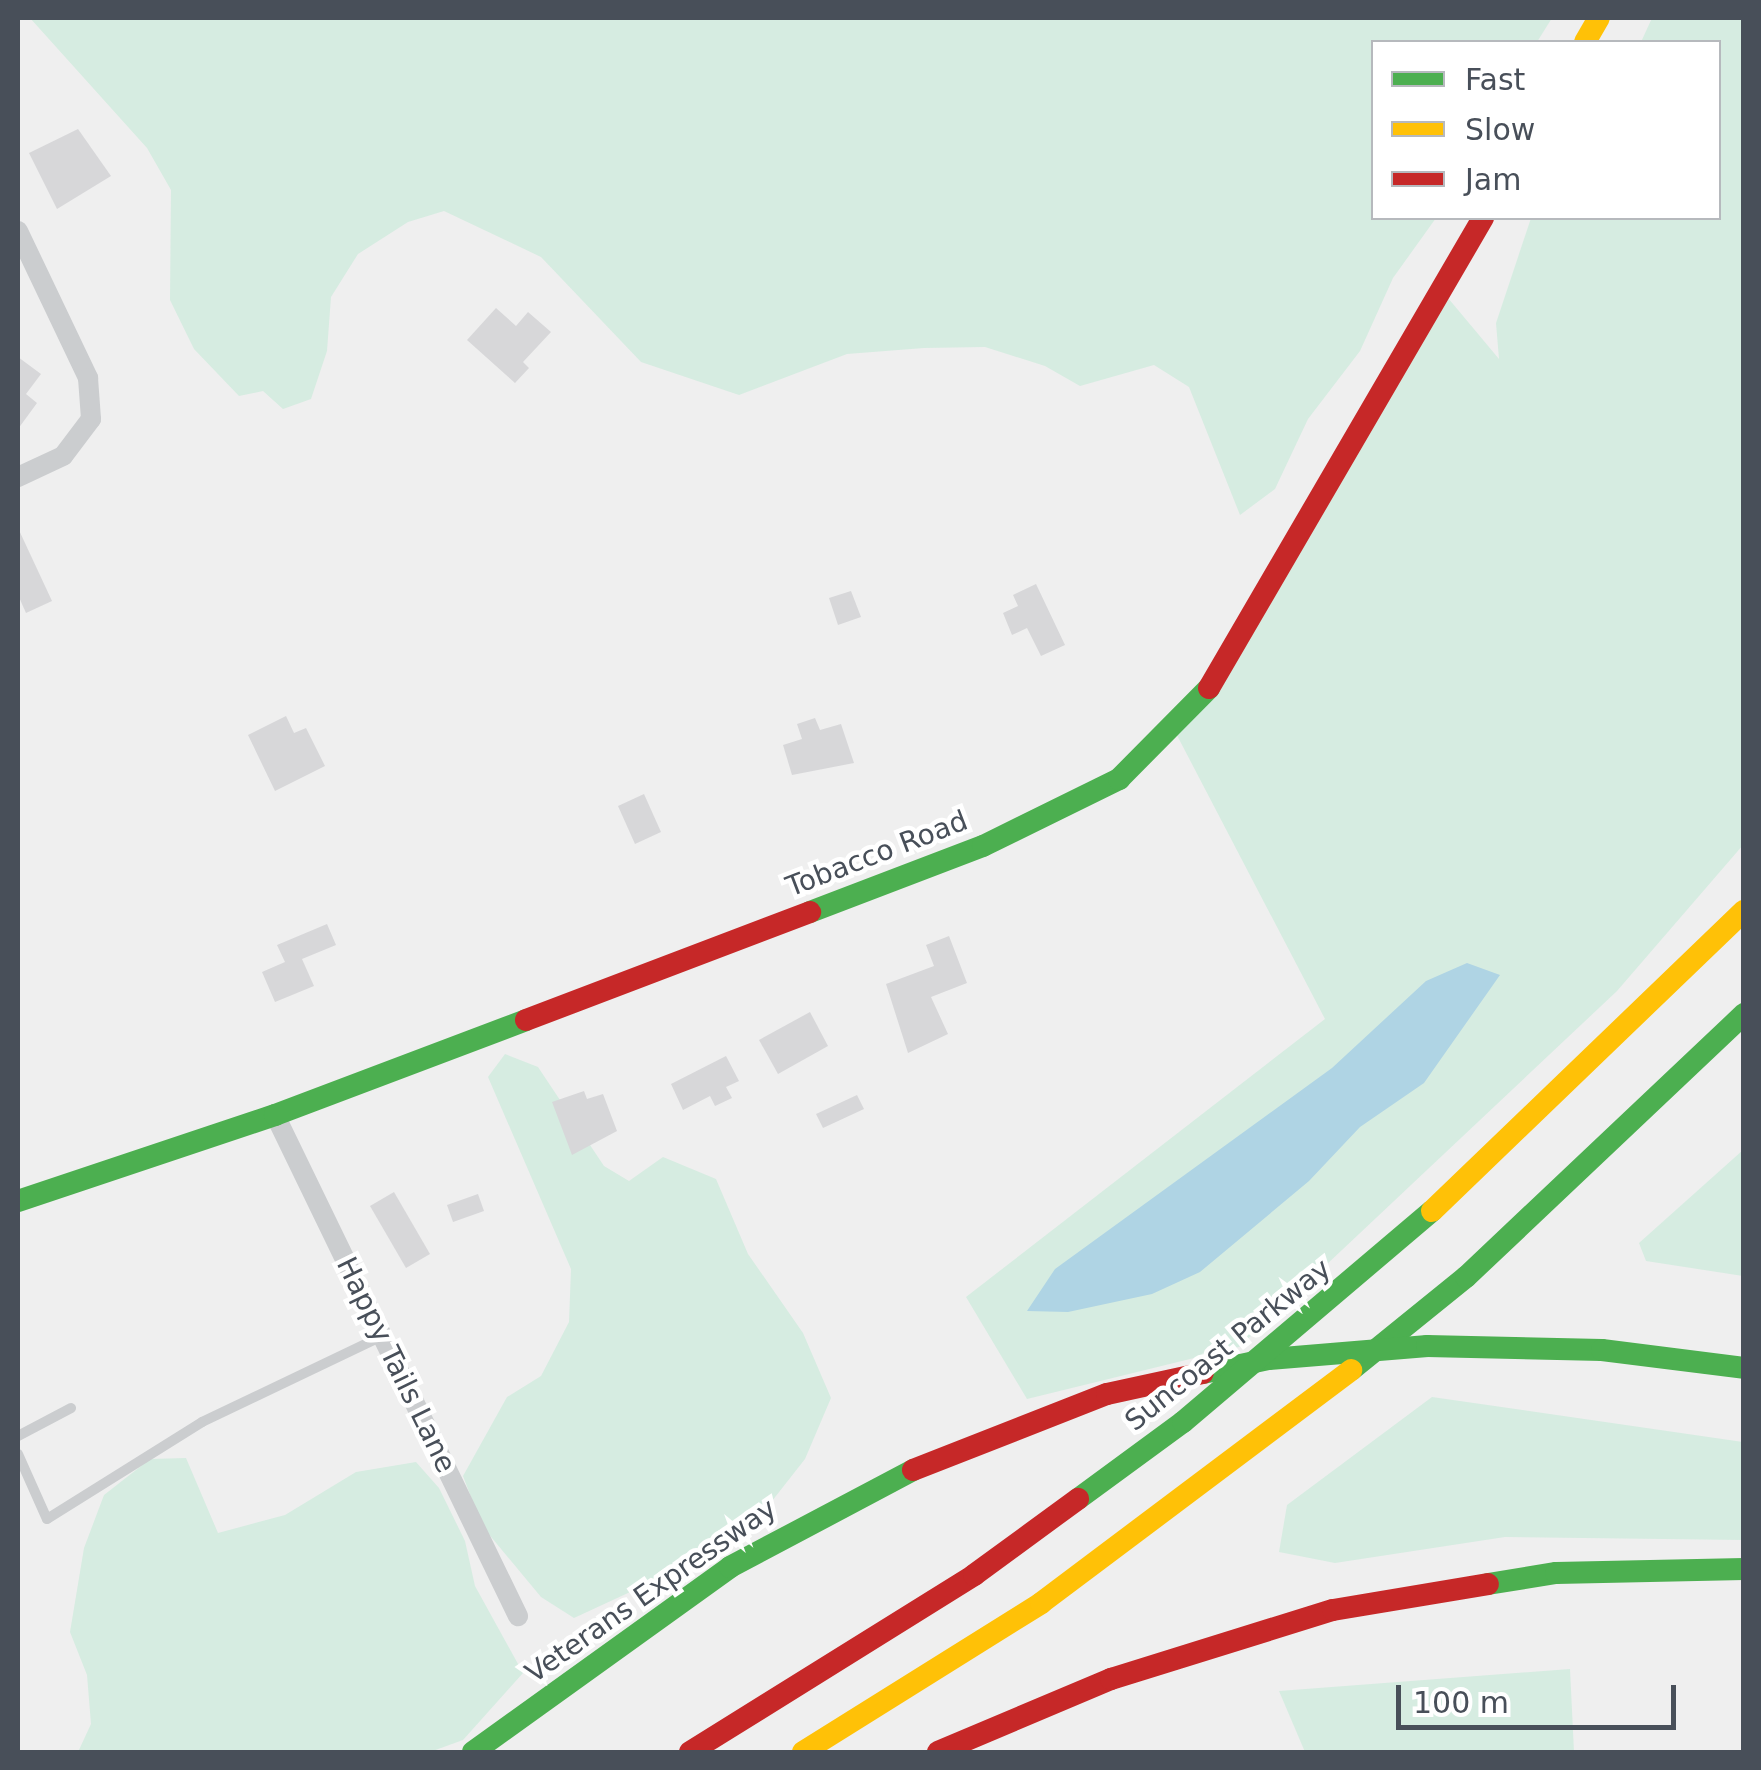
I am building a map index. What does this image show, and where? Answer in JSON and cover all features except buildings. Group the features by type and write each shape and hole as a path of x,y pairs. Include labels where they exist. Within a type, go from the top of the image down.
{"main road":[{"path":"1586,40 1599,18"},
{"name":"Tobacco Road","path":"18,1202 275,1115 1039,824 1119,779 1212,685 1482,220"},
{"path":"1661,994 1744,894"},
{"name":"Suncoast Parkway","path":"690,1752 974,1575 1184,1422 1365,1274 1744,911"},
{"path":"803,1752 1041,1603 1313,1400 1466,1278 1744,1014"},
{"name":"Veterans Expressway","path":"474,1752 714,1578 818,1515 971,1442 1107,1394 1269,1359 1486,1345 1602,1350 1744,1368"},
{"path":"938,1752 1129,1673 1333,1610 1556,1573 1744,1569"}],"street":[{"path":"18,231 88,378 91,419 62,456 18,477"},
{"name":"Happy Tails Lane","path":"275,1115 518,1616"}],"lane":[{"path":"18,1454 47,1519 202,1422 382,1336"},
{"path":"18,1436 71,1408"}],"green space":[{"path":"30,18 1552,18 1538,40 1371,40 1371,220 1435,220 1393,278 1360,351 1308,419 1275,489 1240,515 1189,387 1154,365 1080,386 1045,366 985,347 924,348 847,354 739,395 641,362 541,257 444,211 408,222 358,254 331,297 327,351 311,399 283,409 263,391 239,396 194,349 170,300 171,190 147,148"},
{"path":"1652,18 1743,18 1743,845 1617,991 1239,1347 1027,1399 966,1297 1325,1019 1169,720 1219,663 1443,292 1499,359 1496,323 1530,220 1721,220 1721,40 1642,40"},
{"path":"505,1054 538,1067 604,1166 629,1181 663,1157 716,1179 748,1254 803,1333 831,1398 805,1459 772,1501 695,1562 574,1618 541,1597 482,1526 463,1476 507,1397 541,1376 569,1322 571,1269 488,1077"},
{"path":"1743,1150 1743,1276 1646,1261 1639,1243"},
{"path":"1432,1397 1743,1442 1743,1540 1505,1537 1335,1563 1279,1552 1287,1505"},
{"path":"186,1458 218,1533 285,1515 356,1472 416,1462 439,1488 465,1541 475,1586 523,1673 463,1740 430,1752 78,1752 91,1724 87,1675 70,1632 84,1548 104,1495 150,1459"},
{"path":"1570,1669 1574,1752 1305,1752 1279,1691"}],"water":[{"path":"1467,963 1500,975 1424,1083 1360,1127 1309,1181 1200,1272 1152,1294 1068,1312 1027,1311 1055,1269 1332,1068 1426,981"}],"traffic: fast":[{"path":"810,912 983,846 1119,779 1209,688"},
{"path":"1351,1370 1466,1277 1744,1014"},
{"path":"18,1201 275,1115 526,1020"},
{"path":"1078,1499 1183,1422 1432,1211"},
{"path":"1203,1373 1269,1359 1427,1346 1602,1350 1744,1368"},
{"path":"473,1752 730,1567 913,1470"},
{"path":"1488,1584 1556,1573 1744,1569"}],"traffic: slow":[{"path":"1586,40 1599,18"},
{"path":"1432,1211 1744,911"},
{"path":"803,1752 1041,1603 1351,1370"}],"traffic: jam":[{"path":"1209,688 1482,220"},
{"path":"526,1020 810,912"},
{"path":"913,1470 1107,1394 1203,1373"},
{"path":"690,1752 974,1575 1078,1499"},
{"path":"938,1752 1111,1679 1333,1610 1488,1584"}]}
